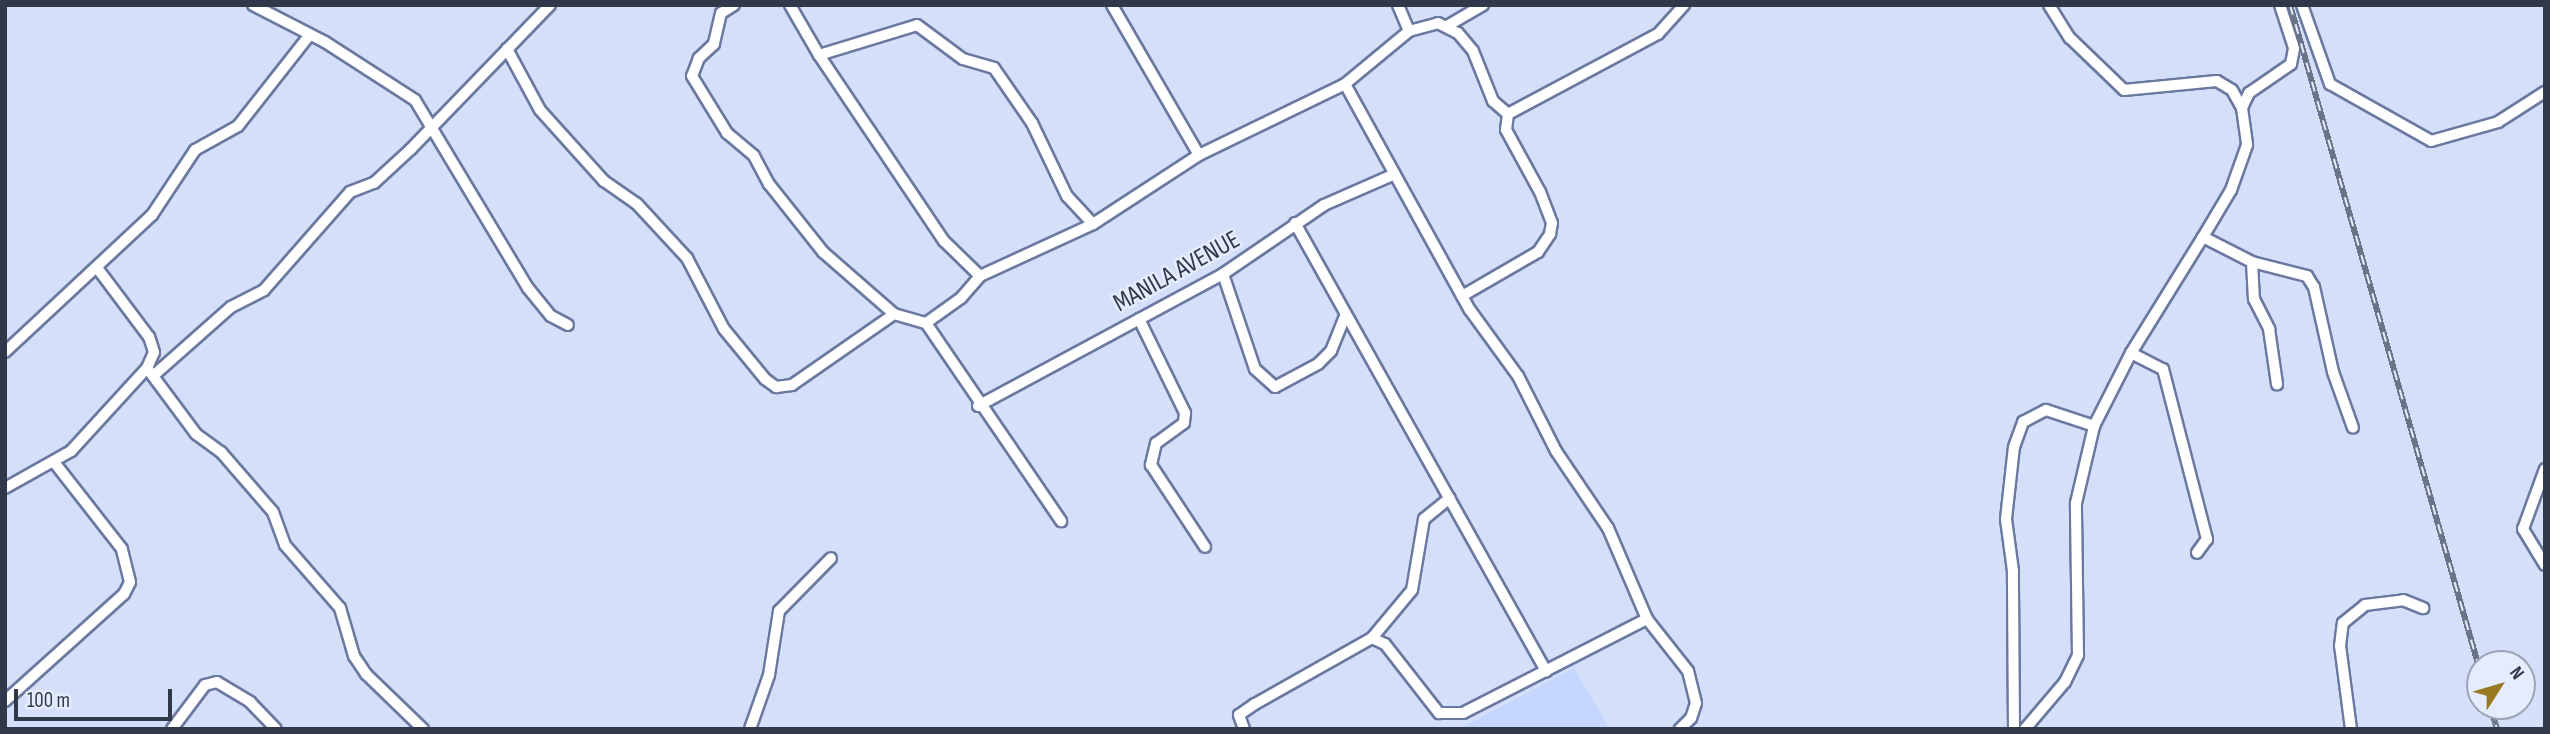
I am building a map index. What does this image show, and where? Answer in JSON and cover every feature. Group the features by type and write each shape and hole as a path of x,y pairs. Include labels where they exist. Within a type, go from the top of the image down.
{"street":[{"path":"253,5 390,81 415,100 434,124 528,288 551,316 568,324"},
{"path":"6,485 54,462 88,435 150,372 231,307 264,290 350,192 374,183 550,5"},
{"path":"733,5 721,13 714,44 699,58 692,76 727,133 754,156 769,184 824,252 894,314 926,323 978,406 1061,521"},
{"path":"790,5 819,55 944,240 980,275"},
{"path":"1112,5 1199,155"},
{"path":"1398,5 1409,31"},
{"path":"926,323 961,298 980,275 1093,224 1199,155 1345,84 1409,31 1447,26 1483,5"},
{"path":"1508,114 1658,34 1684,5"},
{"path":"2025,729 2065,682 2078,655 2076,503 2095,426 2131,353 2231,190 2246,145 2242,108 2232,90 2217,81 2124,90 2070,37 2049,5"},
{"path":"2242,108 2249,93 2291,64 2294,48 2280,5"},
{"path":"2302,5 2322,74 2330,84 2431,141 2498,121 2545,92"},
{"path":"819,55 918,25 963,59 994,68 1032,123 1067,196 1093,224"},
{"path":"1447,26 1473,51 1486,90 1508,114 1506,130 1540,192 1552,223 1550,234 1538,252 1462,296"},
{"path":"5,352 98,269 152,215 195,150 238,126 308,37"},
{"path":"507,49 540,110 604,181 637,204 687,258 748,364 776,387 792,385 894,314"},
{"path":"1345,84 1462,296 1518,376 1556,450 1608,528 1647,619 1688,671 1696,703 1692,718 1680,729"},
{"name":"MANILA AVENUE","path":"978,406 1223,274 1295,223 1395,174"},
{"path":"1295,223 1345,317 1546,671"},
{"path":"2203,237 2252,262 2307,276 2314,287 2333,372 2353,428"},
{"path":"2252,262 2255,299 2269,329 2277,384"},
{"path":"98,269 149,337 154,352 150,372 196,434 220,452 273,512 285,545 340,608 360,665 423,729"},
{"path":"1223,274 1255,369 1275,387 1318,364 1331,351 1345,317"},
{"path":"1139,318 1185,414 1184,423 1156,443 1151,465 1205,547"},
{"path":"2131,353 2163,369 2207,539 2197,553"},
{"path":"2014,729 2013,571 2007,519 2014,447 2023,422 2046,410 2095,426"},
{"path":"5,701 124,594 130,582 122,549 54,462"},
{"path":"2545,469 2523,529 2545,565"},
{"path":"1244,729 1239,715 1373,638 1412,590 1424,519 1450,498"},
{"path":"750,729 769,675 779,611 831,558"},
{"path":"2351,729 2340,646 2343,623 2365,605 2403,600 2423,608"},
{"path":"1373,638 1385,644 1439,713 1463,713 1647,619"},
{"path":"172,729 205,685 218,682 250,702 276,729"}],"shaded area":[{"path":"1574,668 1610,729 1459,729"}],"railway":[{"path":"2290,5 2474,650"},
{"path":"2494,720 2497,729"}]}
